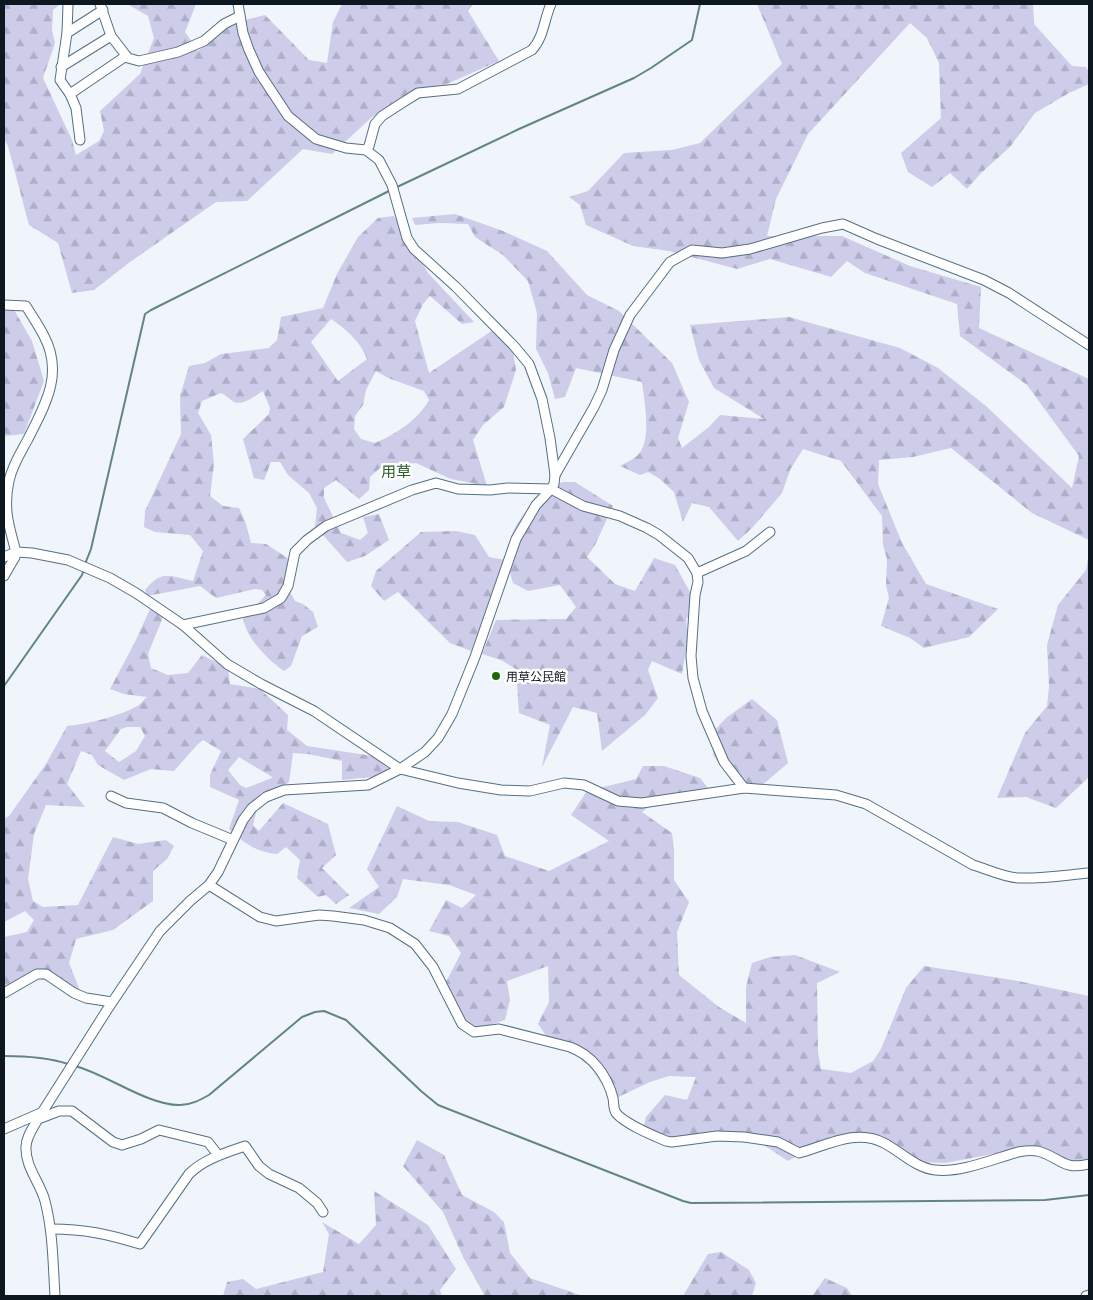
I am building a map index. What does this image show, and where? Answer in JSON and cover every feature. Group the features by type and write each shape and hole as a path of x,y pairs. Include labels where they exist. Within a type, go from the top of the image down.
{"street":[{"path":"68,4 67,33 60,80 70,94 76,108 80,140"},
{"path":"238,4 249,50 259,72 288,116 322,142 346,148 366,150 379,160 392,185 407,238 414,249 462,293 514,346 528,364 542,399 555,475"},
{"path":"366,150 369,146 375,124 382,116 418,93 458,89 532,50 539,42 545,16 551,4"},
{"path":"67,33 102,7 111,36 126,56 139,61 178,52 204,41 224,24 240,16"},
{"path":"61,67 111,36"},
{"path":"70,94 126,56"},
{"path":"55,1296 51,1229 44,1199 28,1162 26,1146 28,1137 112,1002 160,931 209,885 218,872 243,820 252,808 266,797 284,790 368,785 400,769 425,752 438,738 452,714 516,539 536,505 551,489 555,475 598,398 614,350 630,316 670,262 692,250 722,253 750,249 822,228 843,224 984,280 1009,293 1089,345"},
{"path":"4,305 26,306 45,337 52,356 53,371 52,385 47,401 16,460 9,480 6,510 16,552 4,576"},
{"path":"183,625 264,608 280,598 288,586 295,552 307,540 326,526 412,490 436,483 458,489 551,489 583,506 620,516 660,535 688,558 697,573 698,582 691,656 693,678 702,711 724,762 744,788"},
{"path":"697,573 746,551 770,532"},
{"path":"4,557 16,552 68,560 110,578 183,625 227,664 314,711 400,769 458,783 501,790 530,791 564,783 584,785 618,801 642,803 744,788 836,795 852,799 889,817 973,865 1016,878 1045,878 1089,873"},
{"path":"110,796 126,802 163,808 192,823 233,840"},
{"path":"209,885 260,918 276,921 320,915 333,916 364,920 402,934 415,944 433,966 462,1024 474,1032 499,1029 580,1050 598,1067 607,1082 613,1098 614,1110 620,1118 666,1141 672,1142 717,1136 768,1139 799,1153 837,1140 860,1138 884,1143 922,1166 935,1170 956,1169 1027,1150 1044,1153 1070,1166 1089,1164"},
{"path":"4,993 36,974 46,974 86,998 112,1002"},
{"path":"4,1129 59,1111 72,1111 113,1142 122,1145 141,1139 159,1130 208,1142 218,1155"},
{"path":"51,1229 77,1229 98,1232 140,1244 189,1174 196,1167 218,1155 245,1146 259,1166 269,1174 299,1188 317,1203 323,1212"}],"green space":[{"path":"4,4 60,4 53,10 52,30 55,43 43,78 72,140 76,155 99,141 104,131 100,111 140,74 154,38 148,16 127,4 196,4 185,32 198,51 233,23 265,15 309,60 327,63 333,22 342,4 473,4 468,11 499,61 372,117 332,154 303,149 247,201 216,202 130,262 94,290 72,293 58,243 29,225 8,146 4,139"},
{"path":"757,4 1033,4 1034,24 1072,66 1086,67 1089,72 1089,84 1069,93 1035,113 1010,147 981,173 967,189 950,173 932,187 908,172 901,153 941,118 939,63 927,38 910,23 808,134 776,199 767,236 842,236 910,266 981,287 979,328 1089,379 1089,540 1032,513 951,448 913,457 879,460 878,484 902,543 926,584 998,609 969,637 924,648 910,638 881,626 889,598 886,585 887,559 883,545 882,516 841,461 803,449 790,470 782,493 753,527 738,541 709,507 692,503 683,522 674,492 660,479 648,472 640,475 620,466 637,456 645,441 646,410 642,382 576,368 565,397 555,399 548,373 536,349 537,313 528,281 503,255 475,237 468,224 440,223 415,225 412,218 455,214 503,231 547,251 587,295 619,311 672,363 689,402 678,438 682,448 709,427 720,415 764,419 714,388 699,360 690,325 789,317 900,348 938,368 986,406 1072,488 1079,456 1027,385 960,336 957,304 865,273 847,261 831,277 770,259 737,269 669,251 633,246 586,225 580,205 569,197 588,191 624,153 672,150 700,143 782,64"},
{"path":"394,216 428,273 474,322 462,324 430,296 423,304 415,321 429,373 493,330 513,351 516,370 504,407 483,425 473,440 487,486 451,479 416,463 380,468 370,477 369,490 359,499 336,480 324,488 324,498 341,533 360,540 368,533 363,517 379,514 389,540 365,556 347,562 315,526 317,508 309,493 288,475 280,462 271,462 264,480 254,478 243,439 269,414 270,408 263,391 241,403 234,402 221,393 202,401 198,413 211,435 214,464 210,496 223,506 239,508 251,543 266,544 289,559 285,584 295,601 303,604 313,612 318,627 302,636 291,666 284,671 259,648 245,627 243,619 266,595 262,590 255,589 216,598 200,586 147,596 145,590 151,583 161,577 172,576 193,581 203,551 190,535 155,532 144,527 145,511 181,434 180,396 189,366 205,363 221,354 269,348 277,340 281,317 323,308 337,274 358,237 378,218","holes":["331,319 352,336 361,347 367,359 338,381 311,342","376,371 388,378 424,391 429,400 419,414 406,426 375,443 361,439 354,429 355,416 363,405 366,390"]},
{"path":"13,308 32,341 44,381 24,434 4,436 4,309"},
{"path":"562,482 575,482 613,506 595,545 587,557 615,584 635,591 654,558 675,565 690,592 692,610 686,620 688,639 682,674 652,661 648,670 658,698 645,715 602,751 597,713 573,707 542,767 550,725 519,713 516,669 501,660 482,654 496,620 566,619 576,607 560,585 528,591 513,583 509,565 511,536 517,524 536,502"},
{"path":"456,531 475,535 489,557 505,560 471,651 450,643 398,592 384,601 371,586 376,571 421,532"},
{"path":"1089,552 1089,777 1056,808 1026,797 997,798 1025,733 1047,706 1049,687 1047,645 1058,605 1086,570"},
{"path":"150,609 163,617 148,654 151,668 168,675 188,673 202,655 228,668 230,684 260,689 288,715 287,730 307,746 373,756 389,769 381,776 342,780 342,761 293,753 289,782 284,786 261,793 253,825 259,831 283,803 328,824 336,855 322,868 349,895 336,904 326,895 318,897 297,878 300,860 286,847 277,854 263,851 245,843 229,829 239,800 210,787 210,775 221,751 203,740 174,771 151,769 124,780 98,765 92,755 81,751 67,784 85,807 46,805 34,834 28,879 33,901 43,907 78,905 113,837 138,844 166,840 174,846 167,859 153,871 153,901 113,930 76,939 69,963 79,988 80,999 51,982 33,977 4,987 4,937 27,932 34,920 25,911 4,922 4,819 9,816 46,764 67,726 123,713 139,705 147,697 124,694 110,689","holes":["140,727 145,736 136,751 119,762 105,751 121,729","239,757 272,777 272,778 246,788 240,785 228,770"]},
{"path":"752,699 777,720 788,763 761,786 732,782 713,755 712,733 726,718"},
{"path":"643,766 664,766 700,778 708,788 698,792 665,795 642,812 672,833 674,880 689,902 677,932 679,975 719,1007 746,1023 746,987 752,963 770,957 795,955 840,972 817,983 818,1052 821,1069 851,1073 873,1061 881,1049 906,988 924,966 1018,981 1089,996 1089,1161 1075,1169 1024,1148 945,1163 920,1162 880,1138 832,1136 788,1161 749,1135 675,1139 642,1133 646,1117 665,1095 687,1100 696,1077 669,1076 650,1082 612,1100 576,1045 547,1037 538,1024 549,1002 548,966 507,981 510,1000 505,1020 470,1032 445,984 461,953 449,936 429,931 446,900 462,908 476,895 449,885 403,879 397,897 379,914 349,908 379,887 367,869 397,806 429,821 458,822 497,835 505,856 549,871 609,841 571,815 587,791 636,779"},
{"path":"417,1140 444,1155 462,1195 494,1212 504,1222 510,1253 530,1278 583,1296 485,1296 463,1257 443,1212 403,1166"},
{"path":"374,1191 428,1225 456,1269 440,1290 442,1296 223,1296 227,1282 243,1279 256,1289 323,1272 329,1234 322,1222 359,1244 376,1225"},
{"path":"721,1252 749,1270 756,1283 752,1296 683,1296 708,1254"},
{"path":"825,1278 847,1288 852,1296 812,1296"}],"waterway":[{"path":"395,188 519,129 634,78 651,68 692,40 700,4"},
{"path":"85,564 91,549 145,314 391,190"},
{"path":"4,686 82,575 84,569"},
{"path":"75,1066 155,1100 168,1104 188,1104 209,1095 302,1017 324,1011 346,1020 438,1105 691,1203 1045,1200 1089,1195"},
{"path":"4,1056 36,1057 68,1064"}],"place":[{"name":"用草公民館","path":"496,676"}],"district":[{"name":"用草","path":"396,471"}]}
